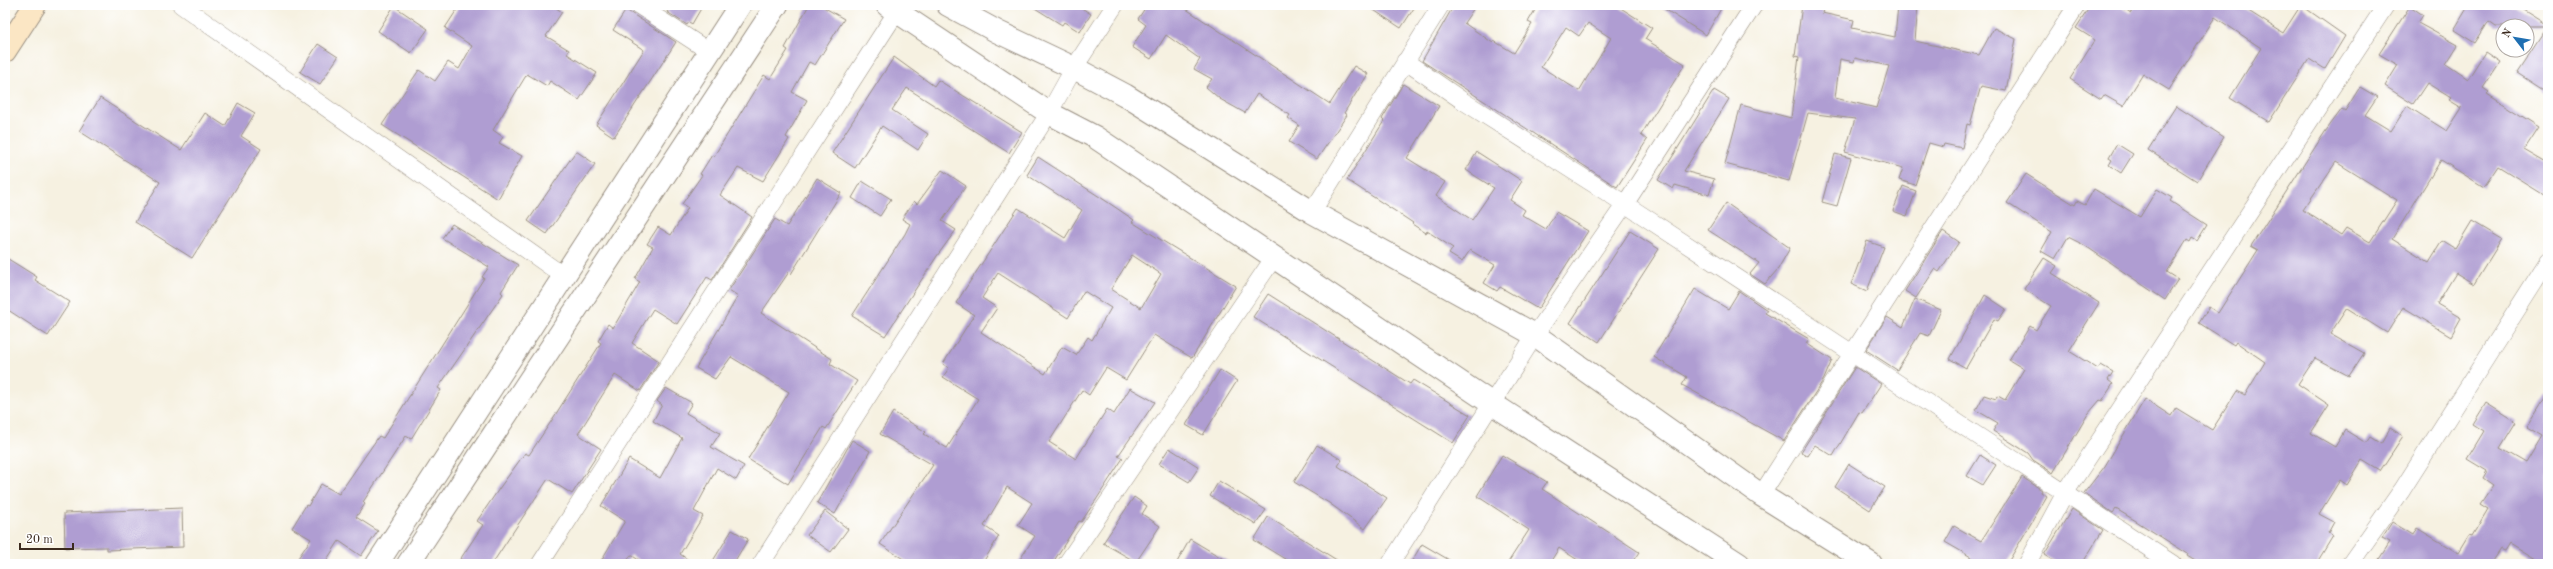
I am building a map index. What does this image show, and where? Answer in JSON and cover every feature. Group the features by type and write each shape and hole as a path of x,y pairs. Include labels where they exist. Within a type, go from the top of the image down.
{"main road":[{"path":"5,51 35,5"}],"street":[{"path":"181,5 565,277"},
{"path":"638,5 710,52"},
{"path":"377,564 565,277 740,5"},
{"path":"408,564 776,5"},
{"path":"948,5 998,32 1074,68 1125,95 1312,212 1535,336 1761,495 1871,564"},
{"path":"761,564 1049,113 1074,68 1115,5"},
{"path":"1312,212 1405,60 1441,5"},
{"path":"1390,564 1491,403 1625,204 1754,5"},
{"path":"1761,495 2077,5"},
{"path":"2027,564 2065,493 2386,5"},
{"path":"540,564 894,7 1049,113 1095,137 1275,256 1726,560"},
{"path":"1405,60 1463,101 1625,204 1851,354 2173,564"},
{"path":"1066,564 1275,256"},
{"path":"2350,564 2402,490 2548,261"}],"building":[{"path":"460,5 552,5 562,12 546,36 569,50 567,54 597,73 579,100 550,81 547,86 527,74 493,130 503,137 499,143 522,156 498,199 382,125 419,70 435,81 448,62 459,69 472,46 445,28"},
{"path":"671,5 703,5 692,24 689,22 687,25 667,12"},
{"path":"809,5 820,5 844,19 815,65 809,62 792,92 807,100 786,137 789,139 763,181 738,168 720,195 752,217 712,280 707,277 677,324 653,309 632,343 659,361 640,391 615,375 578,434 601,449 572,494 548,479 492,564 457,564 483,525 477,521 525,453 529,455 601,343 598,341 608,324 613,328 640,282 635,279 653,247 647,244 658,227 671,235 688,208 682,204 702,175 700,174 712,155 714,156 764,75 770,79 788,50 785,48"},
{"path":"1030,5 1077,5 1091,14 1080,32 1064,22 1062,25"},
{"path":"1147,5 1180,5 1330,104 1354,66 1368,74 1344,113 1347,115 1317,159 1289,142 1299,125 1288,118 1290,115 1257,94 1245,113 1220,99 1206,87 1212,79 1194,69 1200,59 1166,35 1151,59 1132,47 1146,25 1138,19"},
{"path":"1366,5 1416,5 1401,28"},
{"path":"1454,5 1476,5 1464,23 1493,43 1494,41 1514,53 1532,24 1528,22 1538,5 1616,5 1652,28 1645,39 1685,64 1641,135 1647,140 1617,187 1422,61","holes":["1588,23 1611,38 1579,91 1541,67 1566,27 1579,36"]},
{"path":"1658,5 1723,5 1706,35"},
{"path":"1802,5 1825,5 1822,13 1854,20 1852,28 1895,37 1898,5 1918,5 1915,41 1979,55 1994,28 2016,39 2006,91 1981,86 1970,125 1967,124 1962,148 1944,144 1943,147 1929,143 1915,185 1899,180 1903,168 1845,152 1855,119 1808,113 1789,181 1725,164 1741,105 1791,118 1799,57 1795,56","holes":["1855,58 1889,66 1876,108 1835,98 1840,59 1854,62"]},
{"path":"2091,5 2118,5 2131,13 2136,5 2239,5 2283,33 2301,5 2345,36 2325,69 2309,59 2269,122 2230,98 2261,48 2215,17 2169,90 2143,74 2123,106 2104,95 2101,99 2070,79 2095,40 2076,28"},
{"path":"2469,5 2516,5 2548,25 2535,26 2535,18 2495,18 2495,25 2489,21 2475,43 2454,30"},
{"path":"394,6 428,29 411,53 378,31"},
{"path":"2410,6 2423,15 2418,23 2458,45 2446,64 2468,79 2485,52 2500,62 2483,88 2489,92 2487,94 2539,127 2524,150 2548,164 2548,197 2498,166 2484,187 2441,160 2392,239 2429,262 2442,241 2455,249 2472,221 2502,239 2474,284 2456,273 2437,304 2461,318 2451,336 2403,307 2387,333 2347,308 2330,334 2364,353 2349,376 2315,358 2298,384 2329,405 2311,433 2335,447 2345,430 2366,443 2370,437 2381,444 2390,428 2403,436 2380,471 2362,460 2347,485 2340,480 2319,514 2334,522 2328,533 2333,536 2316,564 2200,564 2187,556 2188,554 2136,521 2116,509 2113,513 2084,493 2105,466 2145,399 2171,416 2176,408 2212,430 2237,391 2245,395 2265,362 2236,342 2234,345 2199,323 2209,307 2218,313 2258,250 2251,246 2325,132 2342,109 2345,111 2360,87 2377,97 2365,115 2391,131 2407,106 2447,131 2462,108 2449,100 2451,98 2427,83 2413,104 2385,86 2398,65 2379,54","holes":["2336,162 2397,200 2370,242 2346,228 2341,235 2303,210"]},
{"path":"626,10 676,42 614,137 596,125 644,50 613,30"},
{"path":"2548,26 2548,93 2517,73 2527,58 2535,58 2535,46"},
{"path":"318,44 338,57 320,84 300,72"},
{"path":"894,57 934,86 938,80 1022,132 1009,153 907,88 892,110 928,134 918,150 882,126 855,168 832,153"},
{"path":"1403,84 1439,106 1407,158 1445,182 1436,196 1472,220 1494,188 1466,170 1477,152 1522,181 1510,200 1525,210 1522,215 1546,229 1556,212 1588,231 1538,309 1500,287 1497,291 1484,283 1495,265 1470,250 1462,262 1449,254 1453,248 1427,231 1426,233 1347,180 1384,121 1382,119"},
{"path":"1714,90 1729,99 1684,171 1714,179 1709,195 1675,185 1673,189 1658,180"},
{"path":"100,98 181,150 205,113 225,126 238,103 255,113 241,136 261,149 192,258 135,222 160,182 79,131"},
{"path":"2176,106 2224,137 2197,181 2148,150"},
{"path":"2117,144 2133,154 2121,173 2109,165 2112,160 2109,158"},
{"path":"576,151 595,164 547,234 528,221"},
{"path":"1835,154 1851,158 1837,206 1822,202"},
{"path":"1038,157 1134,220 1132,222 1236,286 1192,358 1154,335 1126,380 1106,368 1089,395 1082,390 1049,442 1076,459 1107,409 1114,414 1130,388 1155,402 1118,456 1123,458 1081,522 1079,521 1052,564 1017,564 1035,536 1018,525 1032,503 1007,487 984,526 999,536 982,564 911,564 880,544 933,465 880,434 893,412 926,432 924,434 947,448 978,399 943,377 949,368 943,364 974,315 956,303 1018,208 1065,238 1082,210 1027,175","holes":["1132,255 1161,274 1141,308 1111,289","998,273 1068,318 1084,291 1111,308 1092,340 1088,337 1076,355 1062,347 1045,374 981,332 997,308 982,298"]},
{"path":"942,170 966,186 942,221 956,230 937,256 885,336 852,316 905,234 910,224 902,219 914,201 917,204"},
{"path":"2026,174 2075,205 2077,201 2085,205 2094,189 2140,217 2157,189 2172,198 2170,201 2207,225 2197,241 2192,238 2190,242 2187,240 2167,272 2178,279 2165,300 2084,245 2068,237 2055,259 2041,251 2052,232 2007,203"},
{"path":"817,178 841,193 791,274 789,272 761,313 832,359 830,364 857,381 826,429 823,427 788,484 748,459 789,392 731,357 715,379 696,368 738,296 729,290 775,219 787,226"},
{"path":"862,181 891,199 880,216 852,198"},
{"path":"1903,186 1916,191 1907,216 1893,211"},
{"path":"1726,203 1790,248 1778,269 1765,284 1750,274 1759,263 1708,230"},
{"path":"452,224 518,265 501,292 503,294 438,388 441,390 411,439 406,436 363,502 365,504 356,517 378,531 361,556 339,541 324,564 294,564 311,539 292,528 306,505 308,506 321,484 339,494 379,436 383,438 484,278 482,277 489,267 442,238"},
{"path":"1630,231 1659,249 1599,342 1570,323"},
{"path":"1943,231 1959,242 1939,272 1935,269 1916,298 1905,291"},
{"path":"1867,241 1884,247 1867,291 1851,284"},
{"path":"5,257 37,277 35,280 70,302 48,336 5,308"},
{"path":"2044,258 2057,266 2052,273 2099,303 2069,351 2098,369 2101,365 2113,372 2108,380 2113,384 2102,401 2100,400 2088,414 2053,473 2033,460 2028,453 1993,431 1998,423 1976,410 1984,395 1996,399 1998,396 2005,400 2024,369 2009,360 2030,326 2036,330 2051,306 2024,289"},
{"path":"1695,289 1728,309 1739,291 1767,310 1765,313 1809,339 1806,343 1832,360 1824,379 1784,441 1682,385 1687,377 1654,357"},
{"path":"1268,294 1410,384 1413,380 1470,415 1453,443 1253,317"},
{"path":"1985,295 2006,309 1998,321 1994,319 1966,368 1950,359"},
{"path":"1915,299 1941,310 1929,336 1920,333 1897,370 1866,350 1887,317 1903,327"},
{"path":"1855,367 1881,384 1862,413 1859,412 1833,456 1815,445 1808,456 1801,452"},
{"path":"1220,370 1237,381 1203,435 1186,425"},
{"path":"666,388 692,403 686,413 720,433 711,447 744,466 736,480 717,468 694,511 703,516 680,554 694,564 645,564 631,555 625,564 599,564 625,521 601,506 629,459 660,478 682,438 653,421 662,405 657,401"},
{"path":"2548,394 2548,564 2544,564 2510,543 2505,551 2500,549 2490,564 2376,564 2390,542 2382,538 2392,522 2413,535 2417,528 2458,553 2469,535 2472,536 2488,509 2480,504 2493,485 2483,478 2487,471 2467,459 2484,431 2473,424 2486,403 2516,422 2500,448 2526,463 2542,436 2527,427"},
{"path":"852,440 870,451 835,514 817,503"},
{"path":"1317,445 1342,460 1338,466 1387,498 1365,529 1329,503 1294,482"},
{"path":"1169,448 1199,467 1189,482 1159,464"},
{"path":"1502,455 1547,482 1542,489 1639,552 1631,564 1584,564 1559,548 1549,564 1507,564 1529,530 1477,496"},
{"path":"1980,455 1996,465 1983,485 1967,476"},
{"path":"1849,464 1885,487 1870,510 1835,487"},
{"path":"2022,477 2042,490 2041,492 2047,496 2007,564 1967,564 1971,557 1945,542 1954,526 1981,541"},
{"path":"1219,481 1266,510 1256,524 1210,496"},
{"path":"1134,497 1147,506 1142,514 1160,526 1136,562 1103,543"},
{"path":"182,508 183,547 107,550 107,547 65,548 64,513"},
{"path":"2072,509 2103,530 2082,564 2059,564 2044,555"},
{"path":"825,511 848,529 831,552 807,535"},
{"path":"1268,517 1343,564 1293,564 1254,540"},
{"path":"732,530 748,539 733,564 711,564"},
{"path":"1190,539 1232,564 1176,564"},
{"path":"1422,544 1456,564 1410,564"}]}
